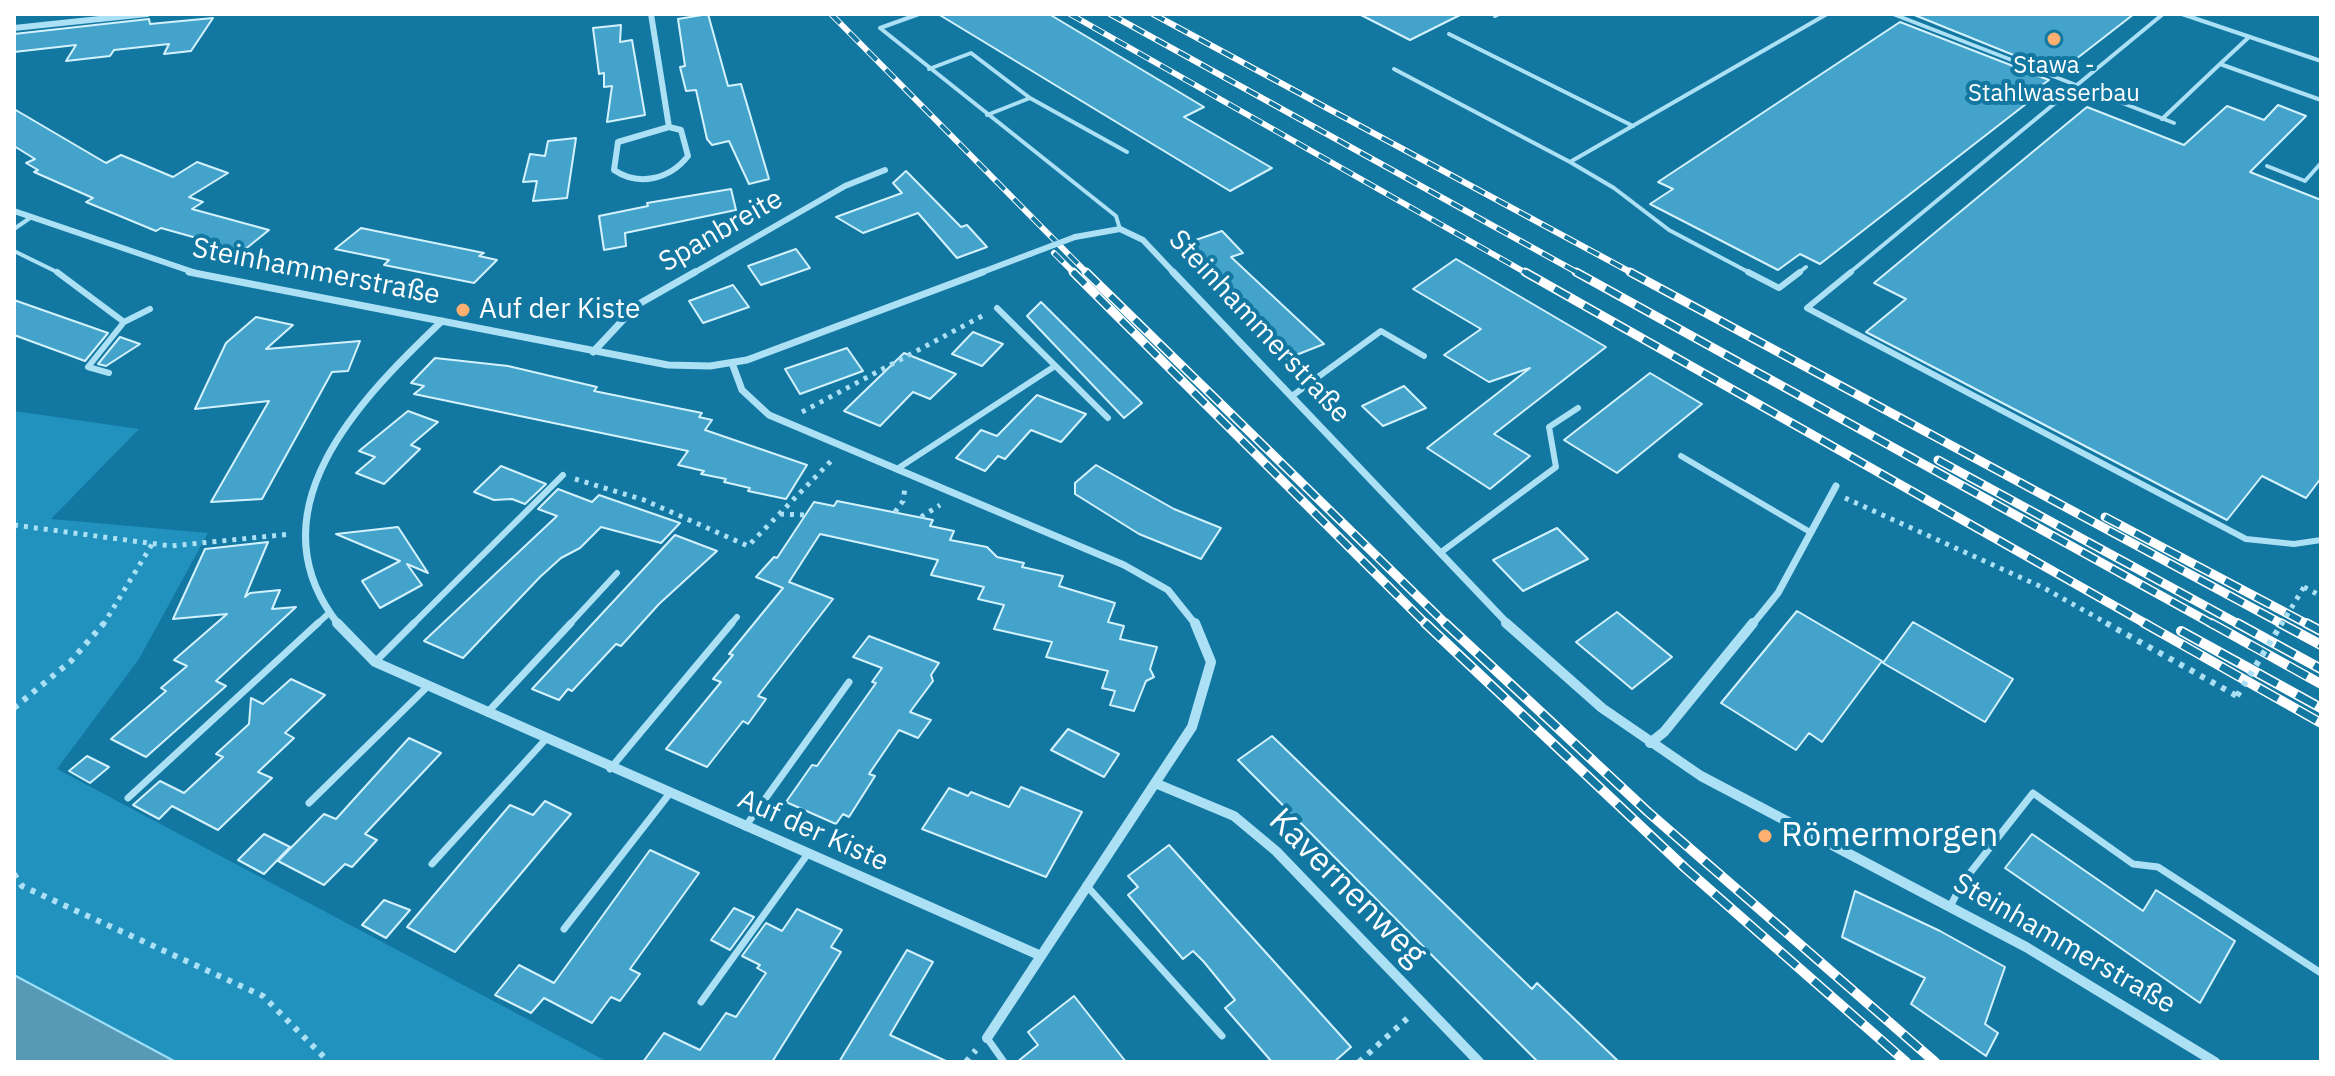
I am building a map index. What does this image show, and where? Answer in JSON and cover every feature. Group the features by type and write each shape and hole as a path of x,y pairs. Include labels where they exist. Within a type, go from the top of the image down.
{"street":[{"path":"14,28 147,14"},
{"path":"651,14 669,127"},
{"path":"669,127 681,130 688,156 683,166 671,174 636,180 622,177 614,170 618,142 669,127"},
{"name":"Spanbreite","path":"593,352 637,305 845,186 885,170"},
{"name":"Steinhammerstraße","path":"14,211 185,271 668,365 732,363 1075,237 1120,229 1143,240 1494,612 1557,671 1650,743 1715,783 1951,905 2152,1020 2215,1062"},
{"name":"Auf der Kiste","path":"442,321 381,377 338,431 311,488 303,531 310,568 329,613 375,662 610,769 1039,955"},
{"path":"732,363 742,390 769,415 1124,565 1168,590 1193,618 1211,662 1192,727 987,1038"},
{"path":"1650,743 1664,732 1778,593 1834,489"},
{"name":"Kavernenweg","path":"1155,783 1234,816 1276,851 1479,1062"}],"lane":[{"path":"919,14 880,28 1116,216 1120,229"},
{"path":"1570,162 1827,14"},
{"path":"1893,14 2174,123"},
{"path":"2163,14 1807,308 2246,539 2294,544 2321,540"},
{"path":"2182,14 2321,61"},
{"path":"1449,34 1633,126"},
{"path":"2162,119 2249,37"},
{"path":"929,69 971,53 1030,98 1127,152"},
{"path":"2220,64 2321,100"},
{"path":"1394,69 1570,162 1614,188 1669,230 1779,288 1806,267"},
{"path":"987,115 1030,98"},
{"path":"2267,166 2305,181 2321,163"},
{"path":"14,229 30,218"},
{"path":"14,251 60,273 124,322"},
{"path":"997,308 1108,418"},
{"path":"109,373 88,367 124,322 150,309"},
{"path":"1292,396 1381,331 1424,356"},
{"path":"897,469 1055,366"},
{"path":"1440,553 1556,467 1549,427 1578,408"},
{"path":"1681,456 1810,532"},
{"path":"375,662 563,475"},
{"path":"487,713 617,573"},
{"path":"128,798 329,613"},
{"path":"610,769 737,617"},
{"path":"745,827 849,682"},
{"path":"309,803 427,687"},
{"path":"432,864 546,739"},
{"path":"564,929 670,793"},
{"path":"1951,905 1962,883 2033,793 2133,864 2158,867 2321,973"},
{"path":"701,1002 807,855"},
{"path":"1086,885 1222,1036"},
{"path":"987,1038 1004,1062"}],"path":[{"path":"783,422 997,308"},
{"path":"563,475 644,500 748,546 843,448"},
{"path":"1834,489 2044,588 2237,696 2304,587 2321,596"},
{"path":"780,514 805,515"},
{"path":"14,525 154,541 158,545 171,546 303,531"},
{"path":"14,708 71,661 100,629 154,541"},
{"path":"14,874 22,886 263,996 329,1062"},
{"path":"1359,1062 1423,1004"}],"shaded area":[{"path":"14,411 139,429 51,519 208,533 139,659 57,769 608,1062 176,1062 14,975"},
{"path":"14,975 176,1062 14,1062"}],"building":[{"path":"708,14 728,86 741,84 769,179 749,184 729,141 712,145 707,139 696,90 686,91 680,67 685,66 678,19"},
{"path":"938,14 1049,14 1204,107 1184,117 1272,168 1230,191"},
{"path":"1359,14 1462,14 1410,40"},
{"name":"Stawa - Stahlwasserbau","path":"1912,14 2134,14 2058,73"},
{"path":"213,18 191,51 164,54 169,44 114,50 110,56 66,61 76,45 14,52 14,34 149,19 150,24"},
{"path":"1900,22 2049,80 2038,88 2044,90 1820,264 1800,254 1778,270 1650,204 1673,189 1658,182"},
{"path":"621,25 620,42 632,40 645,115 607,122 612,86 604,87 604,73 599,74 593,28"},
{"path":"2278,105 2306,116 2250,172 2321,200 2321,478 2306,498 2262,476 2227,520 1866,332 1906,299 1874,283 2087,107 2184,145 2227,106 2264,120"},
{"path":"14,109 106,163 121,155 173,177 197,162 228,173 189,197 203,202 192,209 269,230 243,251 161,228 156,231 86,202 93,198 34,172 38,170 26,163 35,159 14,146"},
{"path":"576,138 567,198 533,201 537,181 523,182 530,154 545,156 548,141"},
{"path":"906,171 961,227 967,225 987,247 957,258 918,213 863,233 836,217 902,193 893,183"},
{"path":"731,189 736,210 625,233 626,246 604,250 599,216 648,206 647,203"},
{"path":"361,228 484,253 479,256 497,260 474,283 384,265 389,260 335,249"},
{"path":"1222,231 1243,253 1231,257 1324,344 1286,359 1181,245"},
{"path":"796,249 810,268 761,285 748,266"},
{"path":"1456,259 1606,347 1494,434 1530,456 1490,489 1427,448 1530,368 1489,382 1444,355 1481,329 1413,289"},
{"path":"733,285 749,307 703,323 689,301"},
{"path":"14,300 108,333 85,361 14,335"},
{"path":"1041,302 1142,403 1124,418 1027,316"},
{"path":"256,317 293,325 266,349 360,341 348,371 332,372 262,499 211,502 269,401 195,409 226,343"},
{"path":"973,332 1003,344 982,366 952,354"},
{"path":"120,337 140,344 106,366 98,364"},
{"path":"847,348 863,371 800,394 785,369"},
{"path":"904,353 956,374 930,399 913,392 880,426 844,411"},
{"path":"435,358 508,366 597,387 594,391 702,413 699,417 712,420 705,430 807,465 786,499 748,491 750,488 678,465 688,451 414,394 424,386 411,383"},
{"path":"1650,373 1702,404 1617,473 1564,440"},
{"path":"1404,386 1426,408 1383,426 1362,406"},
{"path":"1037,395 1086,414 1061,442 1031,430 1005,459 998,456 985,471 956,458 981,430 997,436"},
{"path":"408,411 438,422 411,445 420,449 384,484 356,473 375,457 359,451"},
{"path":"1096,465 1174,509 1221,528 1201,559 1139,534 1075,494 1075,483"},
{"path":"501,466 546,484 525,504 512,499 494,500 474,492"},
{"path":"558,489 592,502 599,495 680,523 661,543 601,527 580,548 561,558 540,577 463,658 424,641 557,516 538,509"},
{"path":"837,501 933,520 930,526 954,531 950,540 987,547 997,557 1024,563 1022,567 1063,576 1059,586 1115,603 1108,622 1124,626 1120,639 1157,647 1150,669 1154,677 1146,681 1134,711 1110,705 1115,691 1102,688 1108,671 1046,657 1052,642 994,629 1004,605 978,599 984,587 931,575 938,560 820,534 789,582 833,599 758,696 766,699 748,724 743,721 707,767 666,749 721,682 713,679 733,655 729,654 783,588 756,577 774,557 777,558 814,502 834,506"},
{"path":"398,527 428,573 407,564 422,585 380,608 362,581 400,561 336,534"},
{"path":"1557,528 1588,559 1523,591 1493,560"},
{"path":"675,535 717,551 659,604 621,646 616,644 572,691 568,689 559,700 532,689"},
{"path":"268,542 245,597 250,593 280,590 272,609 296,607 216,681 226,686 146,757 111,739 166,691 161,688 187,666 174,660 227,614 173,619 205,549"},
{"path":"1797,611 1882,661 1822,742 1809,733 1796,750 1721,703"},
{"path":"1617,612 1672,657 1632,689 1576,642"},
{"path":"1913,622 2013,679 1985,722 1883,663"},
{"path":"869,636 939,663 931,675 933,681 910,712 931,720 918,738 899,730 869,774 875,776 849,817 843,814 836,824 786,802 812,765 817,766 876,683 872,682 882,668 853,657"},
{"path":"291,679 325,695 285,733 294,738 258,772 272,778 218,830 172,806 159,819 133,805 160,781 184,793 223,757 216,754 249,724 251,698 263,704"},
{"path":"1068,729 1119,754 1104,777 1051,750"},
{"path":"1272,736 1532,989 1537,983 1619,1062 1538,1062 1238,760"},
{"path":"409,738 441,753 365,834 377,840 352,867 345,864 324,885 278,861 324,814 336,819"},
{"path":"87,756 109,767 90,783 69,771"},
{"path":"1021,787 1082,812 1046,877 922,829 949,788 968,796 971,792 1009,807"},
{"path":"545,801 571,814 455,952 407,927 510,805 533,815"},
{"path":"264,834 290,847 264,874 238,860"},
{"path":"2032,834 2143,911 2156,890 2235,941 2200,1003 2005,868"},
{"path":"1169,845 1351,1047 1334,1062 1272,1062 1225,1008 1235,1000 1204,962 1193,951 1183,959 1128,895 1138,887 1128,876"},
{"path":"650,850 699,873 630,969 640,974 620,1001 611,997 592,1023 544,998 531,1013 495,995 519,965 554,983"},
{"path":"1855,891 1940,931 2005,967 1985,1024 1998,1033 1986,1056 1911,1004 1925,978 1842,937"},
{"path":"384,900 410,910 386,938 362,925"},
{"path":"734,908 754,917 730,950 711,940"},
{"path":"797,909 842,930 831,947 841,952 772,1062 643,1062 664,1033 700,1050 726,1013 736,1017 766,973 757,968 760,965 742,956 766,923 782,931"},
{"path":"907,950 933,962 890,1035 948,1062 839,1062"},
{"path":"1074,996 1126,1062 1017,1062 1038,1045 1028,1032"}],"railway":[{"path":"831,14 1087,273"},
{"path":"1070,14 1528,274"},
{"path":"1110,14 1580,274"},
{"path":"1153,14 1634,274"},
{"path":"1054,253 1073,272"},
{"path":"1073,272 1427,625"},
{"path":"1525,272 2148,625"},
{"path":"1576,272 2214,625"},
{"path":"1630,272 2284,625"},
{"path":"1087,273 1447,625"},
{"path":"1938,460 2240,625"},
{"path":"2105,517 2309,625"},
{"path":"1425,623 1685,868 1906,1062"},
{"path":"1445,623 1648,812 1935,1062"},
{"path":"2144,623 2321,723"},
{"path":"2211,623 2321,684"},
{"path":"2237,623 2321,669"},
{"path":"2280,623 2321,645"},
{"path":"2306,623 2321,631"},
{"path":"2181,631 2321,708"}],"place":[{"name":"Stawa - Stahlwasserbau","path":"2054,39"},
{"name":"Auf der Kiste","path":"463,310"},
{"name":"Römermorgen","path":"1765,836"}]}
